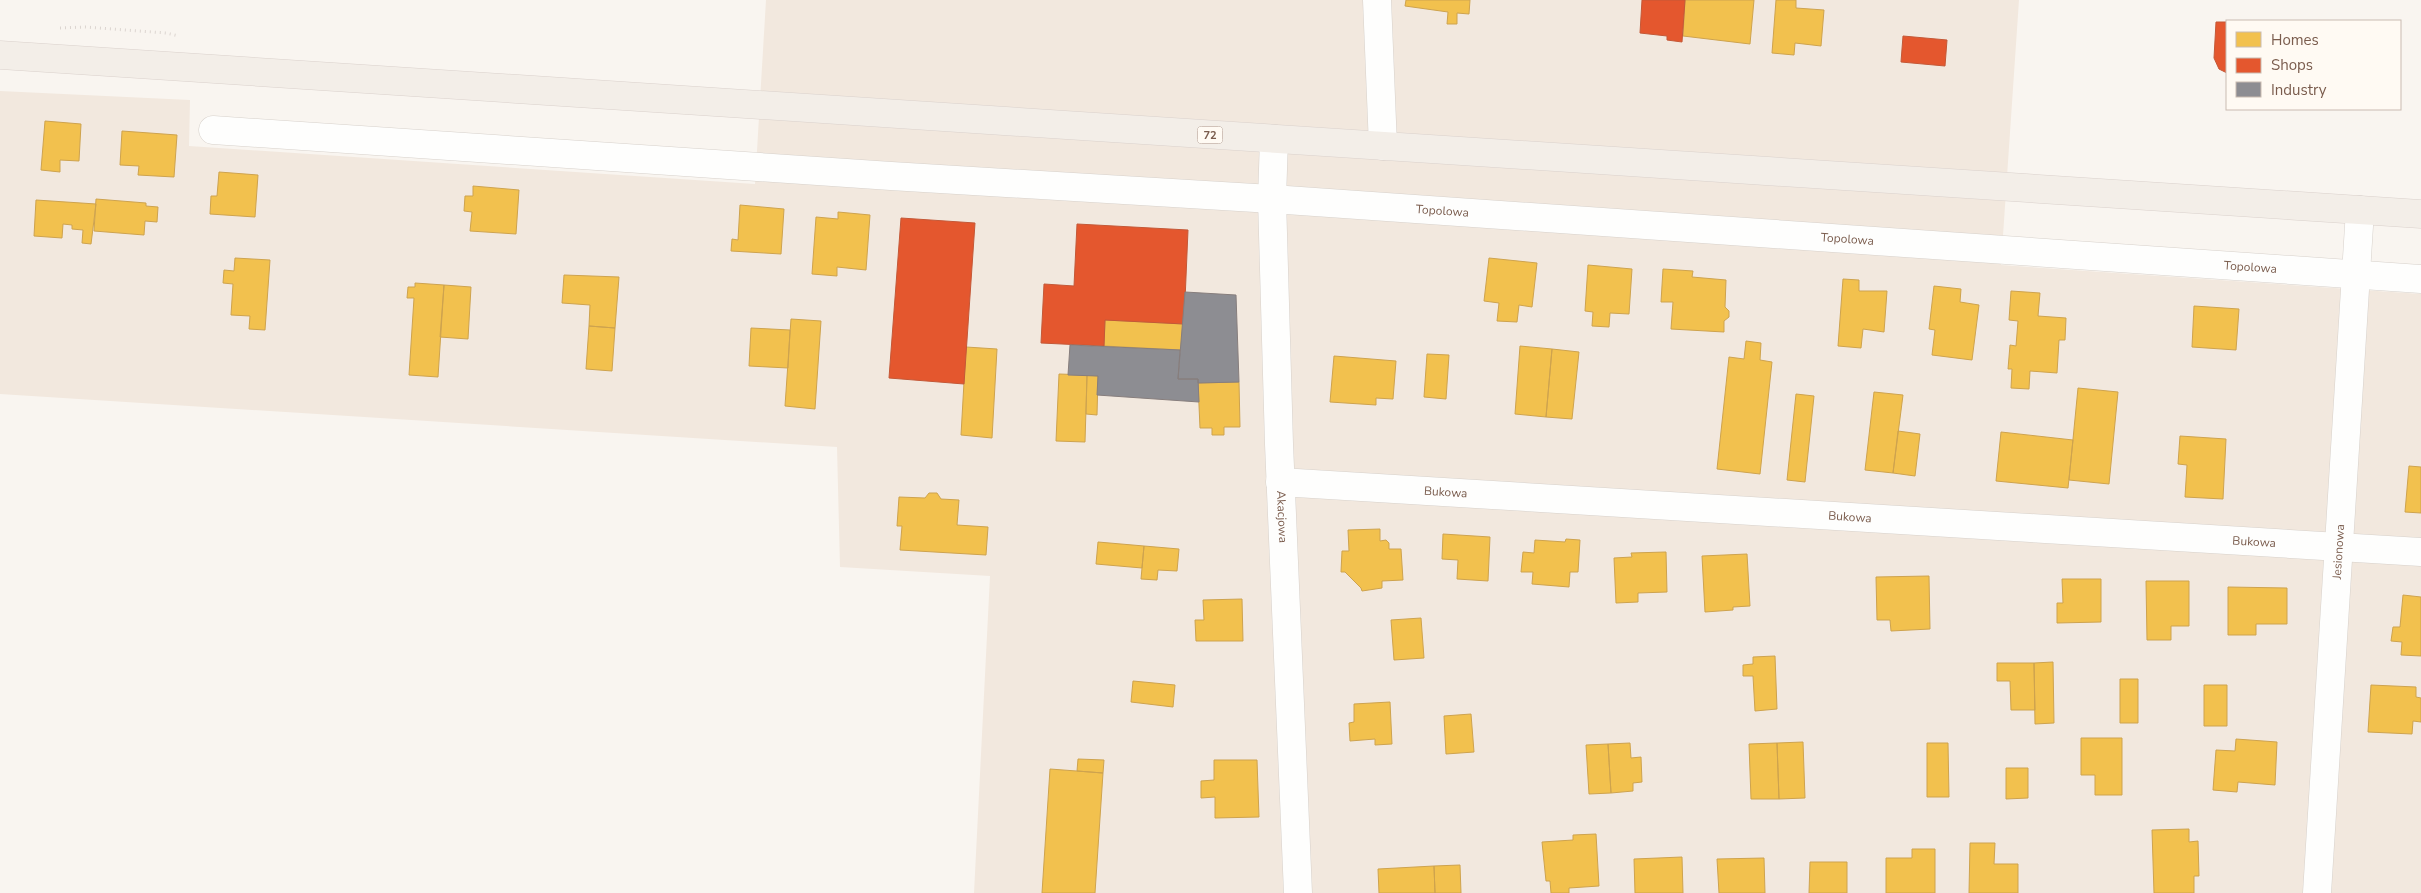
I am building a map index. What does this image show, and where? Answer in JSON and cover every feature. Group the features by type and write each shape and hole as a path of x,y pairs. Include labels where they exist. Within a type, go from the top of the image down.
{"main road":[{"name":"72","path":"0,55 2421,214"}],"street":[{"path":"1376,0 1383,146"},
{"name":"Topolowa","path":"213,130 891,176 1272,199 2421,279"},
{"name":"Akacjowa","path":"1274,139 1272,199 1280,482 1298,893"},
{"name":"Jesionowa","path":"2317,893 2360,210"},
{"name":"Bukowa","path":"1280,482 2421,552"}],"shaded area":[{"path":"766,0 2019,0 2001,265 2421,294 2421,893 974,893 990,576 840,567 837,447 0,394 0,91 190,100 189,146 755,184"}],"building: Homes":[{"path":"1406,0 1470,0 1469,14 1457,13 1457,24 1447,24 1448,12 1405,6"},
{"path":"1685,0 1754,0 1750,44 1683,36"},
{"path":"1776,0 1796,0 1796,8 1824,10 1821,46 1795,43 1794,55 1772,53"},
{"path":"45,121 81,124 79,161 60,160 60,172 41,170"},
{"path":"122,131 177,135 174,177 138,175 139,166 120,165"},
{"path":"219,172 258,175 255,217 210,214 211,196 217,196"},
{"path":"473,186 519,190 516,234 470,231 472,212 464,211 465,196 473,196"},
{"path":"96,199 146,203 146,206 158,207 157,222 145,221 144,235 94,231"},
{"path":"36,200 96,204 91,244 82,243 83,230 72,229 72,225 63,224 62,238 34,236"},
{"path":"740,205 784,209 781,254 731,251 732,239 738,240"},
{"path":"838,212 870,215 866,270 837,267 837,276 812,274 816,217 838,219"},
{"path":"235,258 270,260 265,330 249,329 250,316 231,315 233,284 223,283 224,270 234,271"},
{"path":"1489,258 1537,263 1532,307 1519,305 1517,322 1497,321 1499,303 1484,301"},
{"path":"1588,265 1632,269 1629,314 1610,313 1609,327 1592,326 1593,312 1585,311"},
{"path":"1663,269 1693,271 1692,277 1726,280 1725,307 1729,311 1729,317 1724,321 1724,332 1671,329 1673,302 1661,302"},
{"path":"564,275 619,277 615,328 589,326 590,305 562,303"},
{"path":"1843,279 1859,280 1859,291 1887,291 1884,332 1863,329 1861,348 1838,346"},
{"path":"415,283 444,285 438,377 409,375 414,298 407,298 408,287 415,287"},
{"path":"444,285 471,287 468,339 440,337"},
{"path":"1934,286 1961,289 1960,302 1979,305 1972,360 1932,355 1935,330 1929,329"},
{"path":"2011,291 2040,293 2038,316 2066,318 2065,340 2059,340 2057,373 2030,371 2029,389 2011,388 2012,369 2008,369 2010,345 2016,346 2018,321 2009,320"},
{"path":"2194,306 2239,309 2236,350 2192,347"},
{"path":"791,319 821,321 815,409 785,406"},
{"path":"1105,320 1184,324 1182,350 1104,346"},
{"path":"589,326 615,328 612,371 586,369"},
{"path":"751,328 790,330 788,368 749,366"},
{"path":"1746,341 1761,343 1760,360 1772,362 1760,474 1717,469 1729,357 1744,359"},
{"path":"1520,346 1552,349 1546,417 1515,414"},
{"path":"966,347 997,349 992,438 961,435"},
{"path":"1552,349 1579,352 1572,419 1546,417"},
{"path":"1427,354 1449,355 1446,399 1424,397"},
{"path":"1334,356 1396,361 1393,399 1376,398 1376,405 1330,402"},
{"path":"1059,374 1087,375 1085,442 1056,441"},
{"path":"1087,375 1098,376 1097,415 1086,414"},
{"path":"1239,382 1240,427 1224,427 1224,435 1212,435 1212,428 1200,428 1198,383"},
{"path":"2078,388 2118,392 2109,484 2069,480"},
{"path":"1874,392 1903,395 1893,473 1865,470"},
{"path":"1796,394 1814,396 1805,482 1787,480"},
{"path":"1898,431 1920,434 1915,476 1893,473"},
{"path":"2001,432 2073,440 2068,488 1996,481"},
{"path":"2180,436 2226,439 2223,499 2185,497 2187,465 2178,464"},
{"path":"2409,466 2421,467 2421,513 2405,512"},
{"path":"929,493 937,493 941,499 959,500 957,525 988,527 986,555 900,550 902,526 897,526 899,497 925,498"},
{"path":"1380,529 1380,541 1386,540 1389,543 1389,549 1401,549 1403,580 1382,581 1382,588 1362,591 1345,572 1341,572 1342,551 1349,551 1348,530"},
{"path":"1443,534 1490,537 1488,581 1457,579 1458,560 1442,559"},
{"path":"1566,539 1580,540 1578,572 1570,572 1569,587 1532,584 1533,572 1521,572 1523,552 1534,553 1535,540 1565,542"},
{"path":"1098,542 1144,546 1142,568 1096,564"},
{"path":"1144,546 1179,549 1177,571 1158,570 1157,580 1141,579"},
{"path":"1666,552 1667,592 1638,593 1638,602 1616,603 1614,558 1632,557 1631,553"},
{"path":"1747,554 1750,606 1733,607 1733,610 1705,612 1702,556"},
{"path":"1929,576 1930,629 1891,631 1890,620 1877,620 1876,577"},
{"path":"2062,579 2101,579 2101,622 2057,623 2057,603 2063,603"},
{"path":"2146,581 2189,581 2189,626 2171,626 2171,640 2147,640"},
{"path":"2228,587 2287,588 2287,624 2256,624 2256,635 2228,635"},
{"path":"2403,595 2421,597 2421,656 2401,655 2402,642 2391,641 2393,627 2400,627"},
{"path":"1242,599 1243,641 1196,641 1195,620 1204,620 1203,600"},
{"path":"1421,618 1424,658 1394,660 1391,620"},
{"path":"1775,656 1777,709 1755,711 1753,676 1743,676 1743,665 1753,664 1753,657"},
{"path":"2053,662 2054,723 2035,724 2034,663"},
{"path":"1997,663 2034,663 2035,710 2011,710 2010,681 1997,681"},
{"path":"2120,679 2138,679 2138,723 2120,723"},
{"path":"1133,681 1175,685 1173,707 1131,702"},
{"path":"2204,685 2227,685 2227,726 2204,726"},
{"path":"2371,685 2416,687 2416,697 2421,698 2421,722 2413,721 2412,734 2368,732"},
{"path":"1390,702 1392,744 1375,745 1375,739 1350,741 1349,723 1354,722 1354,704"},
{"path":"1471,714 1474,752 1446,754 1444,716"},
{"path":"2081,738 2122,738 2122,795 2095,795 2095,775 2081,775"},
{"path":"2236,739 2277,742 2275,785 2238,782 2237,792 2213,790 2216,750 2235,751"},
{"path":"1803,742 1805,798 1779,799 1777,743"},
{"path":"1630,743 1631,758 1641,757 1642,782 1633,783 1633,791 1611,793 1608,744"},
{"path":"1777,743 1779,799 1751,799 1749,744"},
{"path":"1927,743 1948,743 1949,797 1927,797"},
{"path":"1608,744 1611,793 1589,794 1586,745"},
{"path":"1078,759 1104,760 1103,773 1077,771"},
{"path":"1214,760 1257,760 1259,817 1215,818 1215,797 1201,798 1201,781 1214,780"},
{"path":"2006,768 2028,768 2028,798 2006,799"},
{"path":"1050,769 1103,773 1095,893 1042,893"},
{"path":"2189,829 2189,842 2198,841 2199,876 2194,876 2194,893 2154,893 2152,830"},
{"path":"1596,834 1599,886 1569,888 1569,893 1551,893 1550,881 1546,881 1542,842 1573,840 1573,835"},
{"path":"1970,843 1995,843 1994,864 2018,864 2018,893 1969,893"},
{"path":"1912,849 1935,849 1935,893 1886,893 1886,858 1912,858"},
{"path":"1682,857 1683,893 1635,893 1634,859"},
{"path":"1764,858 1765,893 1719,893 1717,859"},
{"path":"1810,862 1847,862 1847,893 1809,893"},
{"path":"1460,865 1461,893 1435,893 1434,866"},
{"path":"1434,866 1435,893 1379,893 1378,869"}],"building: Shops":[{"path":"1642,0 1685,0 1682,42 1667,40 1667,36 1640,33"},
{"path":"2216,22 2226,22 2226,72 2219,69 2214,58"},
{"path":"1903,36 1947,40 1945,66 1901,62"},
{"path":"901,218 975,223 964,384 889,378"},
{"path":"1077,224 1188,230 1184,324 1105,320 1104,346 1041,343 1044,284 1074,286"}],"building: Industry":[{"path":"1185,292 1236,295 1239,382 1198,383 1198,379 1178,379"},
{"path":"1070,345 1180,350 1178,379 1198,379 1199,402 1097,395 1098,376 1068,375"}]}
